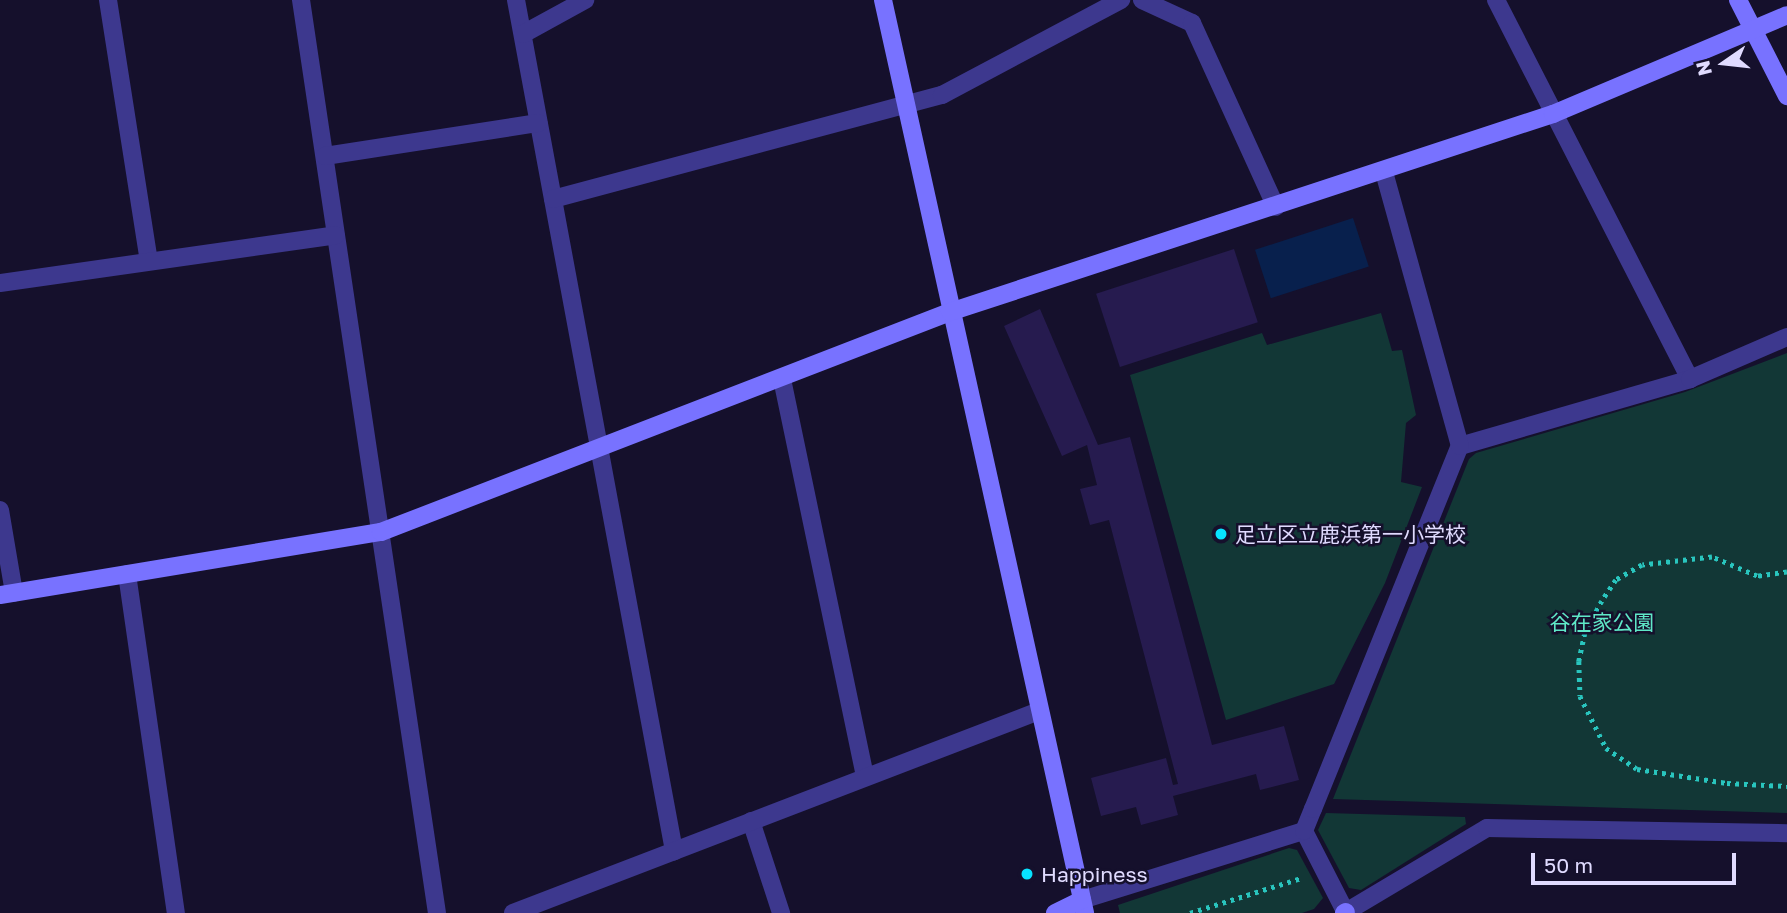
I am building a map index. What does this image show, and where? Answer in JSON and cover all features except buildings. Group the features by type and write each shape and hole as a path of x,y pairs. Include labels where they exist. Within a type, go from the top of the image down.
{"street":[{"path":"108,0 149,261"},
{"path":"302,0 437,913"},
{"path":"516,0 674,851"},
{"path":"523,34 586,0"},
{"path":"883,0 950,312 1084,906"},
{"path":"553,199 942,95 1121,0"},
{"path":"1142,0 1192,23 1276,207"},
{"path":"1496,0 1690,379"},
{"path":"1738,0 1787,96"},
{"path":"0,510 7,594 381,532 950,312 1384,172 1553,114 1787,15"},
{"path":"325,156 538,123"},
{"path":"1384,172 1460,446 1304,831 1345,913 1487,828 1787,833"},
{"path":"0,282 336,235"},
{"path":"1460,446 1690,379 1787,337"},
{"path":"782,379 866,775"},
{"path":"127,574 176,913"},
{"path":"513,913 866,775 1039,711"},
{"path":"751,821 781,913"},
{"path":"1055,913 1084,906 1304,831"}],"path":[{"path":"1787,572 1757,576 1712,557 1642,565 1616,580 1602,601 1585,633 1579,661 1580,696 1606,748 1637,769 1727,783 1787,786"},
{"path":"1190,913 1301,878"}],"green space":[{"path":"1381,313 1392,351 1402,350 1416,415 1406,423 1401,482 1422,487 1385,583 1334,684 1226,720 1130,375 1262,333 1267,345"},
{"name":"谷在家公園","path":"1787,353 1787,813 1333,799 1469,459 1476,453 1685,392"},
{"path":"1326,813 1465,817 1466,824 1361,890 1349,888 1318,830"},
{"path":"1289,848 1297,850 1323,898 1314,909 1302,913 1120,913 1118,905"}],"water":[{"path":"1353,218 1369,267 1271,298 1255,250"}],"place":[{"name":"足立区立鹿浜第一小学校","path":"1221,534"},
{"name":"Happiness","path":"1027,874"}]}
